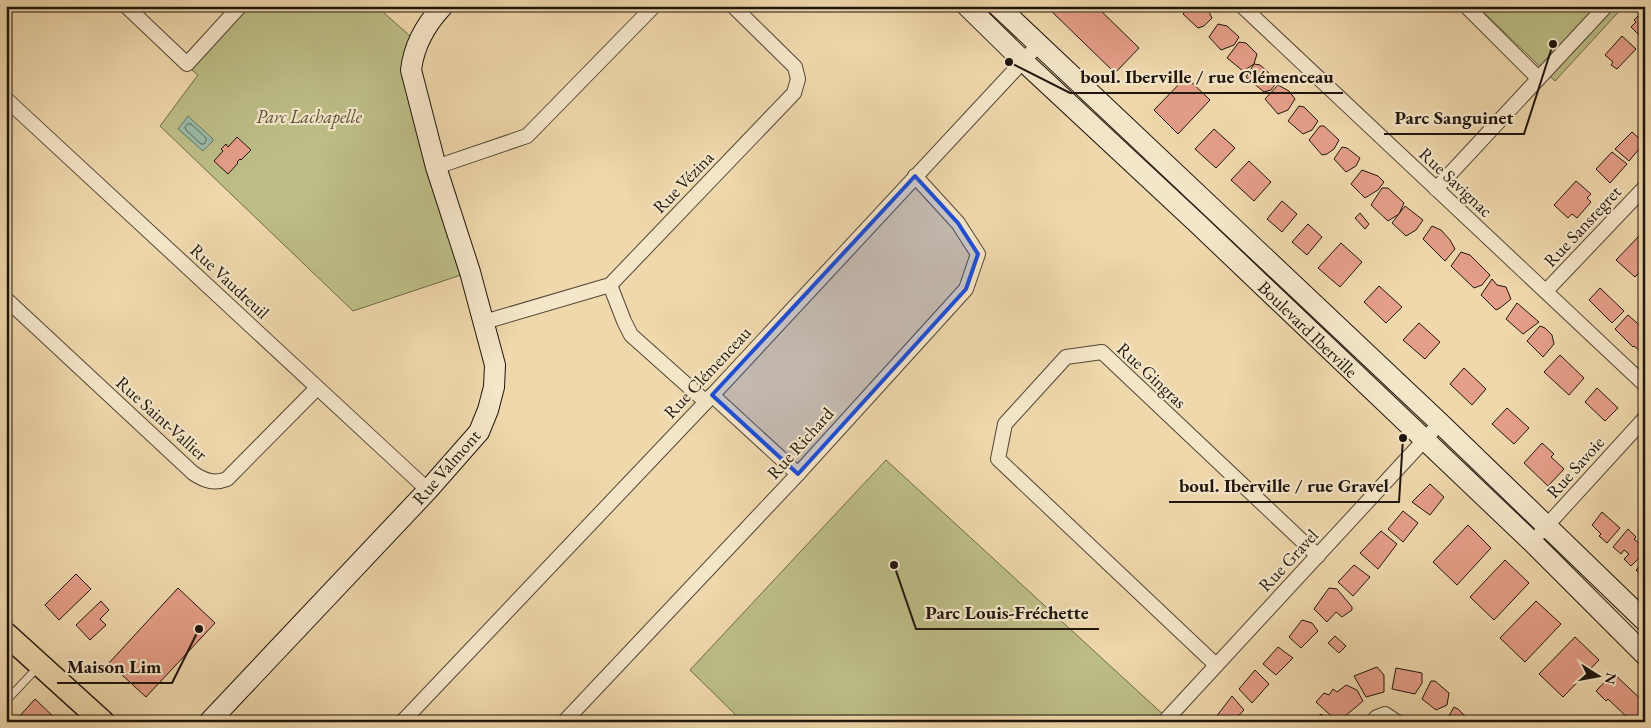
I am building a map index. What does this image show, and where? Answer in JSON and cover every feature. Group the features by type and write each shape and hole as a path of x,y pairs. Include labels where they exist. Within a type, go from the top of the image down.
{"main road":[{"path":"6,634 103,722"}],"street":[{"path":"126,6 187,64 240,6"},
{"name":"Rue Valmont","path":"209,722 428,490 480,432 488,410 494,387 495,365 484,322 436,167 410,70 412,56 418,43 443,6"},
{"path":"436,167 527,136 654,6"},
{"name":"Rue Vézina","path":"484,322 610,285 794,93 798,79 795,67 733,6"},
{"name":"Boulevard Iberville","path":"998,6 1440,423 1645,621"},
{"name":"Rue Savignac","path":"1242,6 1645,385"},
{"path":"1466,6 1538,78"},
{"path":"1436,188 1606,6"},
{"name":"Boulevard Iberville","path":"977,10 1022,60 1198,224 1532,542 1645,655"},
{"name":"Rue Clémenceau","path":"402,722 709,398 1038,45"},
{"name":"Rue Vaudreuil","path":"6,99 428,490"},
{"name":"Rue Richard","path":"564,722 798,474 966,289 978,254 958,223 914,176"},
{"name":"Rue Sansregret","path":"1546,291 1645,186"},
{"path":"610,285 631,335 798,474"},
{"name":"Rue Saint-Vallier","path":"6,299 193,473 204,480 218,482 228,479 317,388"},
{"name":"Rue Gingras","path":"1216,665 998,459 1005,424 1066,357 1102,352 1318,556"},
{"name":"Rue Savoie","path":"1532,542 1645,418"},
{"name":"Rue Gravel","path":"1164,722 1440,423"},
{"path":"1374,719 1385,714 1397,722"}],"lane":[{"path":"6,701 40,665"}],"highlighted area":[{"path":"915,176 958,223 978,254 966,289 798,474 712,395"}],"green space":[{"name":"Parc Lachapelle","path":"240,6 376,6 418,43 413,56 470,272 353,311 160,126 198,75 186,65"},
{"path":"1477,6 1624,6 1555,81"},
{"path":"886,460 1167,718 1164,722 743,722 690,670"}],"water":[{"path":"188,116 213,139 203,151 178,129"}],"building":[{"path":"1046,6 1096,6 1139,48 1115,73"},
{"path":"1190,6 1206,6 1212,18 1204,26 1198,28 1183,14"},
{"path":"1645,12 1645,38 1643,39 1631,27 1636,22 1634,20 1638,16 1640,18"},
{"path":"1218,24 1227,26 1239,37 1234,45 1221,50 1209,37"},
{"path":"1622,36 1636,49 1617,69 1611,65 1613,62 1605,55"},
{"path":"1239,42 1246,43 1257,54 1254,64 1243,71 1227,58"},
{"path":"1254,64 1260,65 1278,81 1271,90 1264,92 1246,77"},
{"path":"1186,77 1210,100 1178,134 1154,110"},
{"path":"1278,85 1289,91 1295,99 1288,110 1278,114 1265,99"},
{"path":"1299,106 1304,107 1318,121 1312,130 1303,134 1288,121"},
{"path":"1320,126 1324,126 1339,140 1334,149 1322,155 1309,140"},
{"path":"1214,129 1235,148 1216,168 1195,149"},
{"path":"1632,132 1644,143 1629,161 1615,149"},
{"path":"237,137 251,150 237,162 228,174 214,161 223,151 221,149 226,144 228,147"},
{"path":"1342,147 1347,148 1360,158 1356,166 1346,172 1334,159"},
{"path":"1612,152 1627,164 1610,183 1596,169"},
{"path":"1249,161 1271,182 1254,201 1231,180"},
{"path":"1362,170 1378,176 1384,182 1378,190 1365,198 1351,184"},
{"path":"1576,181 1591,194 1587,198 1591,202 1577,218 1572,214 1568,218 1554,205"},
{"path":"1382,188 1388,188 1404,203 1399,214 1388,221 1371,205"},
{"path":"1282,201 1297,214 1282,232 1267,219"},
{"path":"1405,206 1423,220 1416,230 1406,236 1392,223"},
{"path":"1360,213 1369,224 1365,229 1355,218"},
{"path":"1308,224 1322,237 1307,255 1292,242"},
{"path":"1432,226 1441,230 1455,249 1445,261 1423,239"},
{"path":"1639,236 1645,241 1645,266 1635,277 1616,260"},
{"path":"1341,243 1362,262 1340,287 1318,268"},
{"path":"1461,252 1470,255 1490,275 1482,285 1474,288 1451,266"},
{"path":"1492,279 1497,285 1506,287 1511,299 1496,310 1481,295"},
{"path":"1379,286 1402,307 1386,323 1364,302"},
{"path":"1600,288 1624,311 1612,323 1589,300"},
{"path":"1517,303 1539,322 1523,334 1506,319"},
{"path":"1628,315 1645,330 1645,346 1640,351 1633,347 1615,329"},
{"path":"1419,323 1440,342 1425,359 1403,340"},
{"path":"1540,326 1552,335 1554,344 1543,357 1527,341"},
{"path":"1560,355 1584,378 1569,395 1544,372"},
{"path":"1464,368 1486,389 1472,405 1450,384"},
{"path":"1597,388 1618,408 1605,421 1585,402"},
{"path":"1507,408 1529,428 1514,444 1492,424"},
{"path":"1542,443 1554,454 1551,457 1564,469 1548,486 1524,463"},
{"path":"1430,484 1444,497 1430,515 1412,502"},
{"path":"1403,511 1418,523 1403,542 1388,529"},
{"path":"1602,512 1620,528 1607,543 1599,536 1601,534 1592,525"},
{"path":"1468,525 1491,548 1457,585 1433,562"},
{"path":"1628,529 1636,537 1634,539 1645,548 1645,552 1631,566 1624,559 1629,554 1624,550 1621,554 1613,547"},
{"path":"1381,531 1397,544 1378,569 1360,553"},
{"path":"1505,560 1529,583 1494,620 1470,597"},
{"path":"1645,561 1645,578 1636,570"},
{"path":"1354,565 1370,577 1353,596 1338,582"},
{"path":"76,574 91,589 59,620 45,605"},
{"path":"178,588 215,623 146,697 109,663"},
{"path":"1329,588 1337,589 1352,607 1352,610 1342,617 1336,612 1327,622 1314,609"},
{"path":"101,601 109,610 100,619 106,625 90,640 76,625"},
{"path":"1536,601 1561,624 1525,662 1500,638"},
{"path":"1302,620 1312,623 1318,631 1301,648 1289,637"},
{"path":"1335,636 1346,646 1339,653 1328,643"},
{"path":"1575,637 1599,660 1563,697 1539,674"},
{"path":"1278,647 1293,658 1276,675 1263,664"},
{"path":"1377,667 1384,675 1384,692 1366,697 1354,676"},
{"path":"1396,668 1422,673 1422,683 1415,694 1392,689"},
{"path":"1255,670 1269,684 1252,703 1239,689"},
{"path":"1613,673 1645,703 1645,722 1632,722 1608,699 1606,701 1596,691"},
{"path":"1431,681 1435,681 1449,693 1447,705 1436,710 1422,699"},
{"path":"1346,685 1357,690 1363,701 1338,722 1316,702 1324,693 1329,695 1333,689 1337,692"},
{"path":"1232,696 1244,710 1232,722 1221,722 1216,717"},
{"path":"35,699 59,722 19,722 17,719"},
{"path":"1454,707 1458,709 1471,722 1447,722"},
{"path":"1321,714 1331,722 1314,722"}],"place":[{"name":"Parc Sanguinet","path":"1553,44"},
{"name":"boul. Iberville / rue Clémenceau","path":"1009,62"},
{"name":"boul. Iberville / rue Gravel","path":"1403,438"},
{"name":"Parc Louis-Fréchette","path":"894,565"},
{"name":"Maison Lim","path":"199,629"}]}
